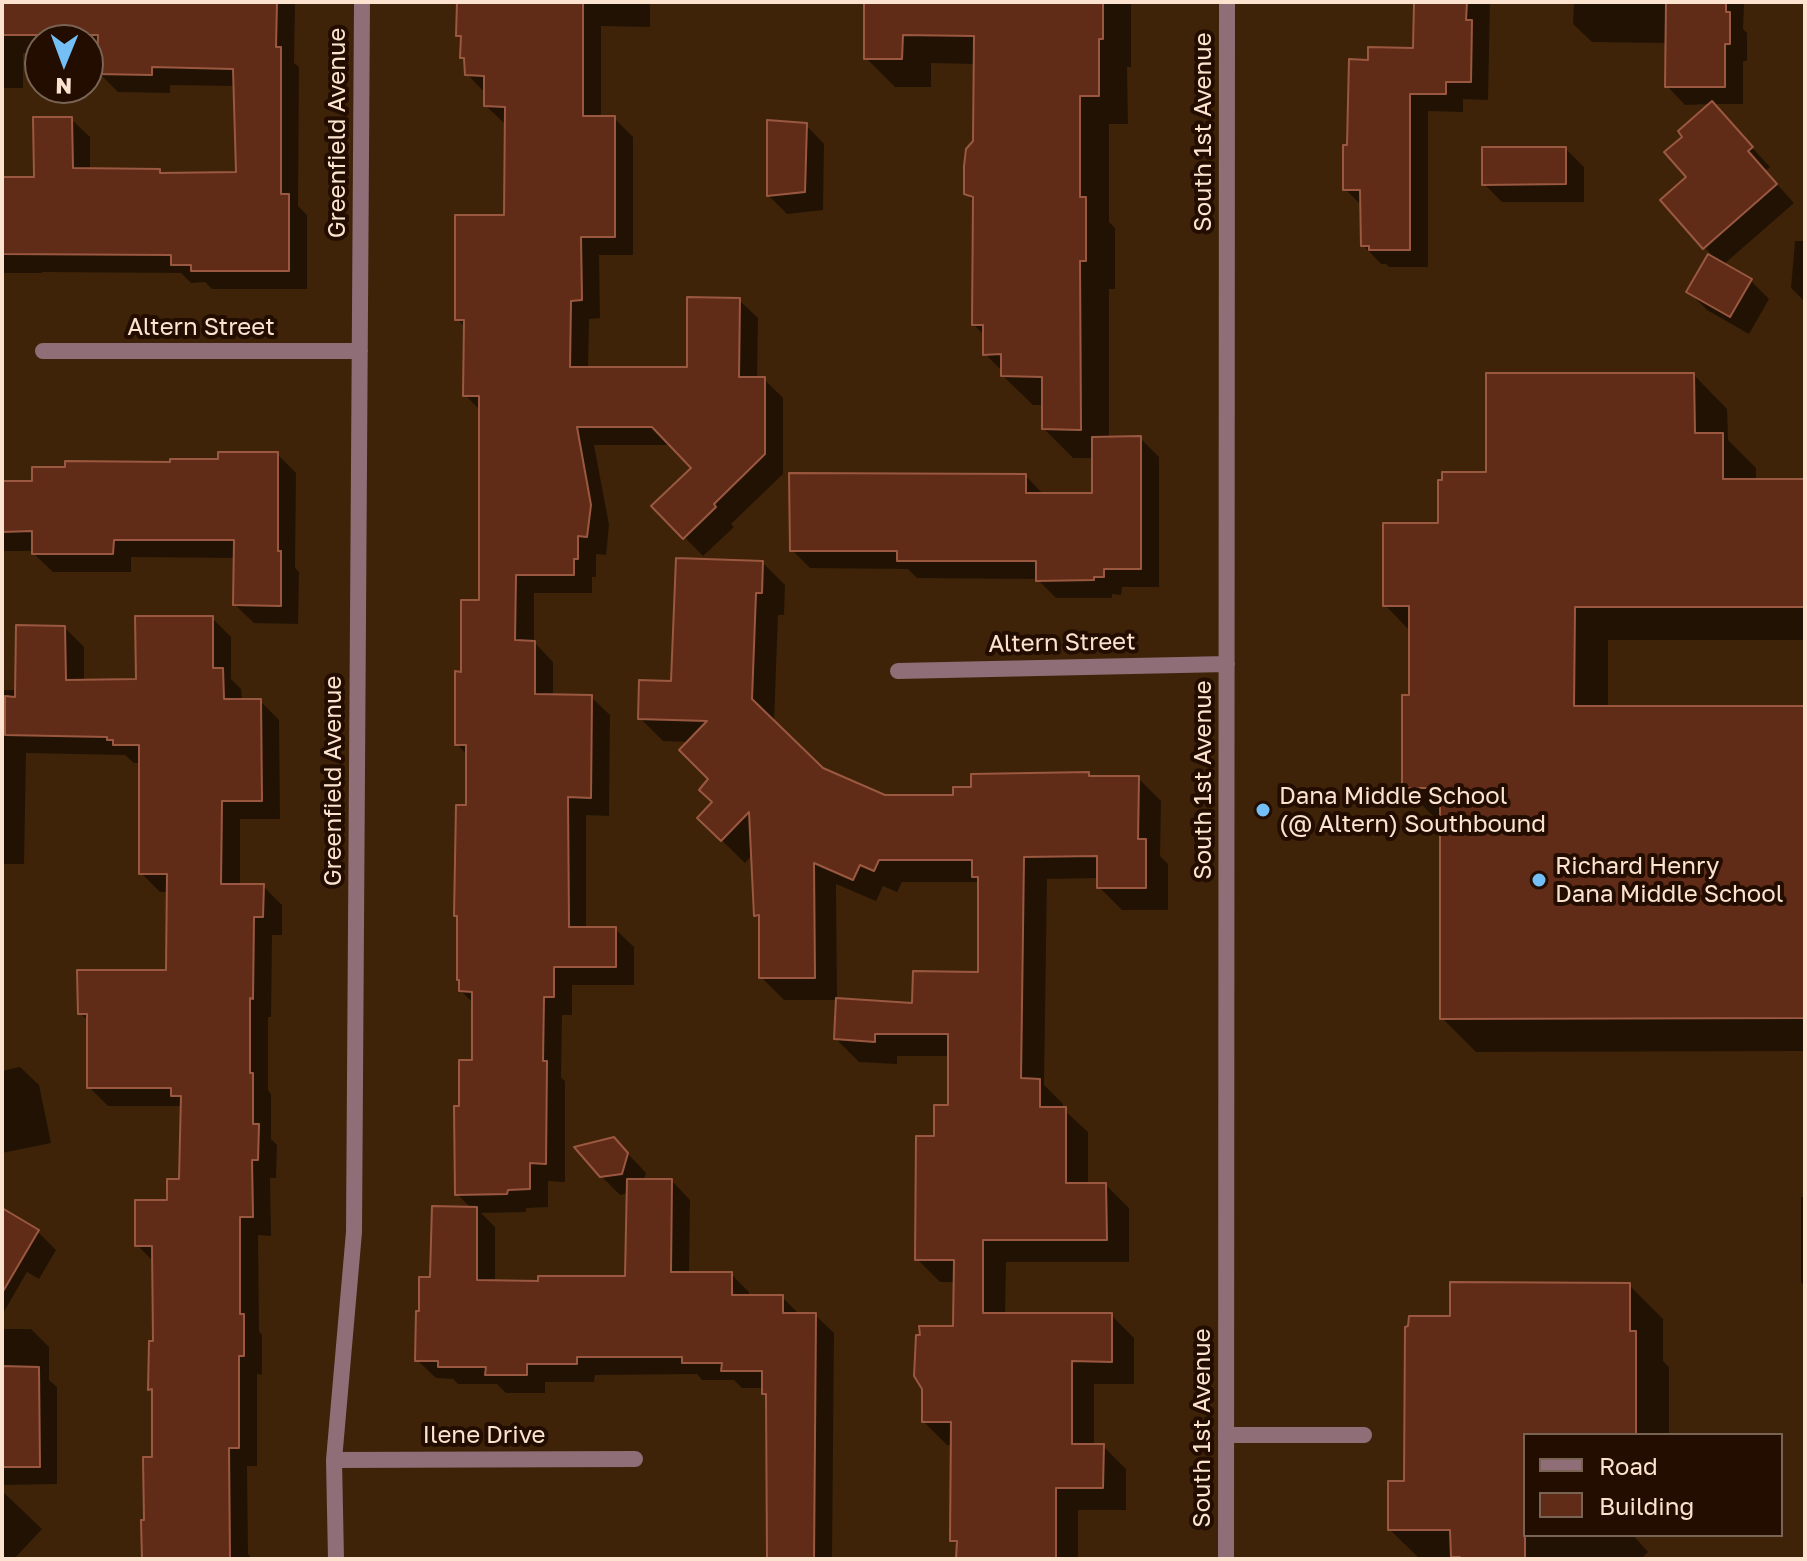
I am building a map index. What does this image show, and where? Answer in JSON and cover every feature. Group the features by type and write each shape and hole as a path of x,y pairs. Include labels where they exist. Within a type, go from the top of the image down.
{"street":[{"name":"Greenfield Avenue","path":"336,1559 334,1460 354,1232 362,2"},
{"name":"South 1st Avenue","path":"1226,1559 1227,2"},
{"name":"Altern Street","path":"43,351 360,351"},
{"name":"Altern Street","path":"898,671 1227,664"},
{"path":"1226,1435 1364,1435"},
{"name":"Ilene Drive","path":"334,1460 635,1459"}],"building":[{"path":"2,2 277,2 276,47 281,47 281,194 289,194 289,271 191,271 191,265 171,265 171,255 2,254 2,177 34,177 33,117 72,117 73,168 160,169 160,173 236,172 233,69 152,67 152,75 104,74 104,24 24,24 24,35 2,35"},
{"path":"457,2 583,2 583,116 615,116 615,237 581,237 582,300 571,301 570,367 687,367 687,297 740,298 739,377 765,377 765,454 683,539 651,506 691,468 652,427 577,427 591,505 587,537 578,536 574,575 516,575 515,640 535,641 535,694 592,695 591,798 568,797 569,927 616,927 616,967 554,967 554,997 544,997 546,1164 530,1163 530,1189 508,1190 507,1194 455,1195 454,1106 459,1106 459,1060 472,1060 472,992 459,991 457,980 457,916 454,916 456,805 466,805 466,745 455,745 455,671 461,672 461,600 479,600 479,396 463,396 464,320 455,320 455,215 504,215 505,107 484,106 484,76 465,75 464,58 460,58 461,36 456,36"},
{"path":"864,2 1103,2 1103,39 1099,39 1099,96 1080,96 1080,197 1086,197 1086,261 1080,261 1081,430 1042,429 1042,377 1001,376 1001,354 983,355 983,325 972,325 973,197 964,194 964,166 966,149 973,141 974,36 903,35 902,59 864,59"},
{"path":"1414,2 1467,2 1466,20 1472,20 1471,82 1446,82 1446,94 1410,94 1410,250 1369,250 1369,246 1361,246 1360,190 1343,190 1349,59 1368,60 1368,47 1413,48"},
{"path":"1666,2 1726,2 1726,12 1730,12 1730,44 1725,44 1725,87 1665,87"},
{"path":"1712,101 1753,147 1748,151 1777,184 1703,249 1660,200 1686,177 1664,152 1682,137 1678,131"},
{"path":"767,120 807,123 805,192 767,196"},
{"path":"1482,147 1566,147 1566,184 1482,185"},
{"path":"1708,254 1752,279 1730,317 1686,292"},
{"path":"1486,373 1694,373 1695,433 1723,433 1723,479 1805,479 1805,607 1575,607 1574,706 1805,706 1805,1018 1440,1019 1440,788 1402,788 1402,695 1409,695 1409,606 1383,606 1383,523 1438,523 1438,480 1442,480 1442,472 1486,472"},
{"path":"1141,436 1141,569 1104,569 1104,577 1094,577 1094,580 1036,581 1036,561 897,561 897,551 790,551 789,473 1026,474 1026,493 1092,493 1092,437"},
{"path":"218,452 278,452 281,606 233,605 234,540 114,540 113,554 32,554 32,531 2,532 2,481 32,481 32,467 65,467 65,461 218,459"},
{"path":"676,558 763,561 762,593 756,593 752,699 823,768 885,795 953,795 953,787 971,787 971,774 1089,772 1089,776 1139,776 1138,839 1146,839 1146,888 1097,888 1097,856 1024,857 1021,1078 1040,1079 1040,1107 1066,1107 1066,1183 1106,1183 1107,1240 983,1240 983,1313 1112,1313 1112,1362 1072,1361 1072,1444 1104,1444 1103,1488 1056,1488 1056,1559 956,1559 957,1541 950,1541 951,1422 922,1422 922,1389 914,1376 916,1335 920,1335 919,1326 953,1326 954,1260 915,1260 916,1136 934,1136 934,1105 948,1105 948,1034 875,1034 875,1042 834,1039 836,998 912,1003 913,971 978,972 978,877 972,877 972,860 879,860 874,871 860,865 853,880 814,863 815,978 759,978 759,915 754,916 749,812 721,841 697,818 712,802 699,790 708,779 679,750 707,721 638,719 639,680 671,681"},
{"path":"135,616 213,616 213,668 223,668 224,699 261,699 262,801 222,801 221,884 264,884 263,917 254,917 250,1073 253,1073 253,1124 259,1124 258,1160 252,1160 253,1217 240,1217 240,1314 244,1314 244,1356 239,1356 239,1448 229,1448 230,1559 142,1559 143,1457 152,1457 152,1389 148,1390 149,1341 153,1341 152,1246 135,1246 135,1200 167,1200 167,1179 179,1179 181,1096 171,1096 171,1088 87,1088 87,1014 78,1014 77,970 166,970 167,874 139,874 139,745 113,745 113,740 107,740 107,737 5,735 5,696 15,697 16,625 65,626 66,680 136,679"},
{"path":"614,1137 628,1153 622,1174 600,1177 574,1147"},
{"path":"627,1179 672,1179 671,1272 732,1272 732,1295 783,1295 783,1313 816,1313 814,1559 767,1559 766,1394 762,1394 762,1371 721,1371 722,1363 682,1363 682,1357 577,1357 577,1364 527,1364 527,1375 485,1375 486,1367 438,1367 438,1361 415,1361 419,1277 430,1277 432,1206 477,1207 477,1280 538,1281 538,1276 625,1276"},
{"path":"2,1208 39,1230 2,1293"},
{"path":"1450,1282 1630,1283 1630,1331 1636,1331 1636,1433 1523,1433 1525,1559 1460,1559 1451,1557 1450,1530 1388,1530 1388,1481 1404,1481 1405,1327 1408,1326 1409,1316 1450,1316"},
{"path":"2,1366 39,1367 40,1467 2,1467"}],"place":[{"name":"Dana Middle School (@ Altern) Southbound","path":"1263,810"},
{"name":"Richard Henry Dana Middle School","path":"1539,880"}]}
